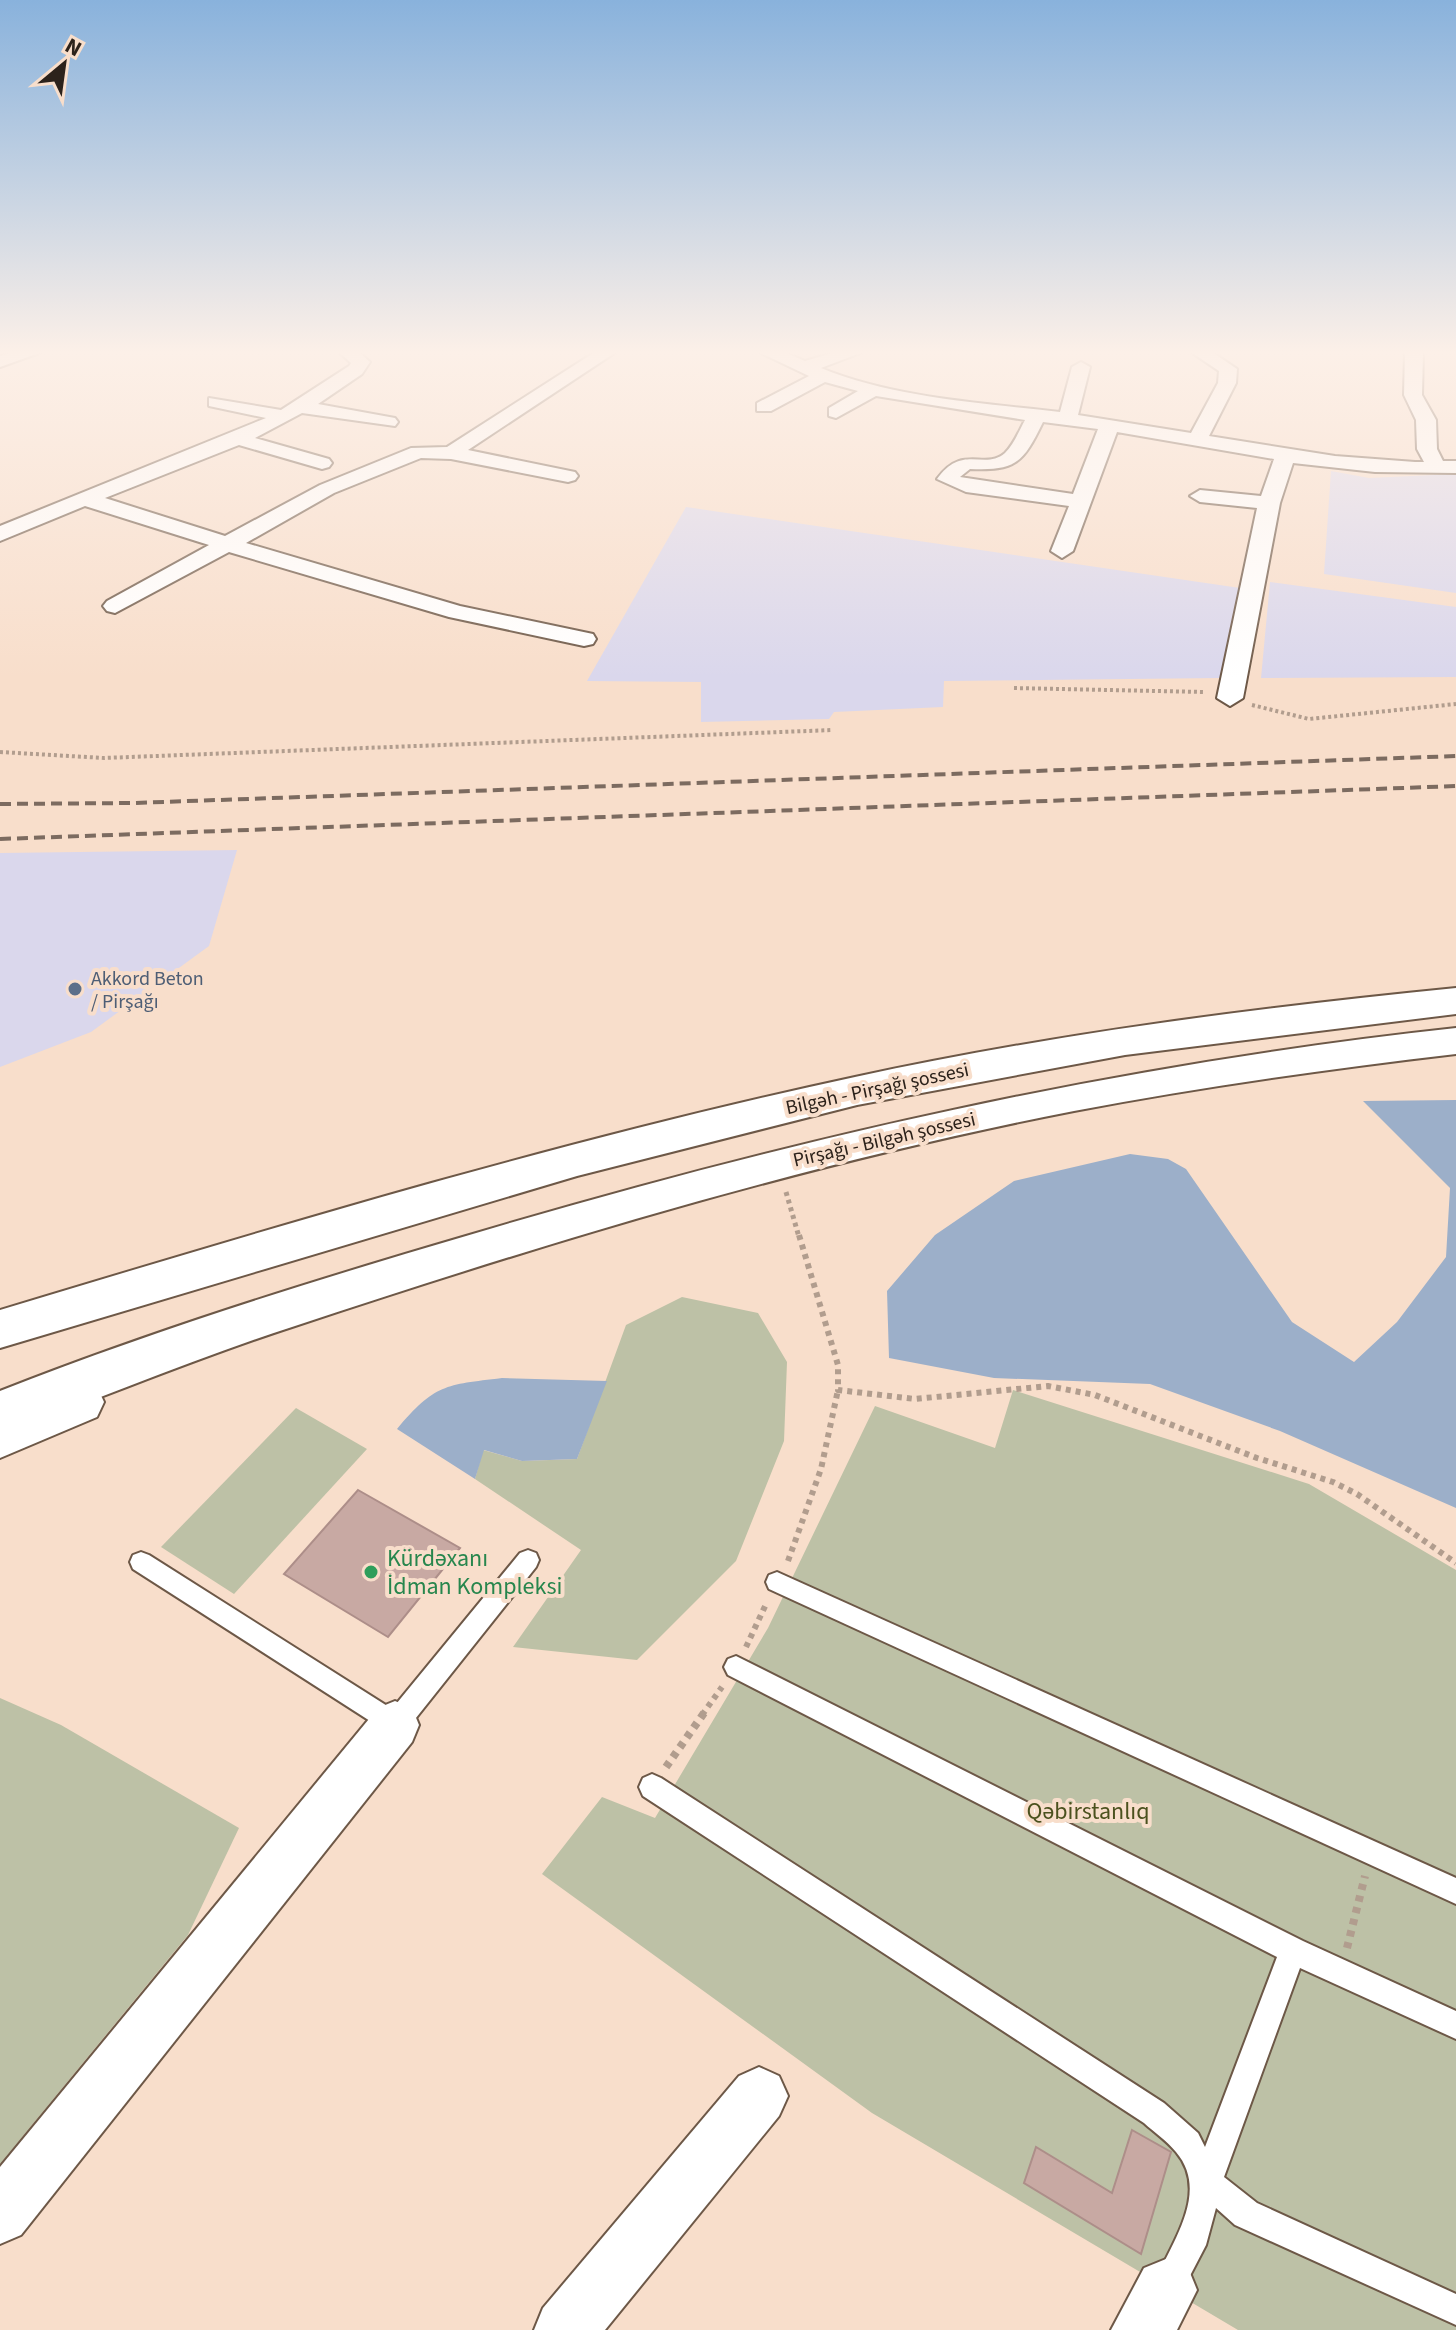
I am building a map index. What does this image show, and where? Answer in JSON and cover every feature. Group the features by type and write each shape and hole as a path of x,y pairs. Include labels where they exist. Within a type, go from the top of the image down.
{"main road":[{"name":"Bilgəh - Pirşağı şossesi","path":"309,1237 735,1119 925,1077 1095,1045 1327,1013 1456,1001"},
{"name":"Pirşağı - Bilgəh şossesi","path":"325,1297 563,1223 778,1164 935,1126 1124,1087 1360,1050 1456,1041"},
{"path":"0,1329 309,1237"},
{"path":"0,1358 309,1237"},
{"path":"0,1413 325,1297"},
{"path":"0,1436 325,1297"}],"street":[{"path":"0,534 180,461"},
{"path":"314,461 322,463"},
{"path":"115,606 351,478 395,461"},
{"path":"490,461 568,476"},
{"path":"1007,461 957,465 947,479 966,486 1082,501"},
{"path":"1062,551 1097,461"},
{"path":"1233,470 1235,461"},
{"path":"1230,698 1269,503 1283,461"},
{"path":"1318,461 1377,469 1447,468"},
{"path":"1200,496 1269,503"},
{"path":"88,500 429,605 584,639"},
{"path":"0,2214 395,1725"},
{"path":"565,2330 759,2096"}],"lane":[{"path":"141,1562 395,1725 528,1560"},
{"path":"777,1582 1456,1891"},
{"path":"736,1667 1293,1951 1456,2025"},
{"path":"652,1787 1154,2113 1188,2143 1207,2182 1246,2214 1456,2310"},
{"path":"1154,2310 1195,2234 1207,2182 1293,1951"}],"path":[{"path":"0,752 104,758 833,730"},
{"path":"778,1164 838,1365 838,1390 915,1399 954,1398 1014,1387 1048,1386 1095,1395 1257,1458 1333,1482 1357,1494 1456,1563"},
{"path":"1342,1973 1370,1852"}],"shaded area":[{"path":"1331,471 1369,478 1456,474 1456,593 1324,574"},
{"path":"686,507 1240,588 1220,678 944,681 943,707 834,712 829,719 701,722 701,682 587,681"},
{"path":"1270,582 1456,607 1456,677 1261,678"},
{"name":"Akkord Beton / Pirşağı","path":"237,850 209,946 91,1032 0,1067 0,853"}],"green space":[{"path":"682,1297 758,1313 787,1362 784,1441 736,1561 637,1660 513,1647 581,1550 475,1479 483,1450 522,1461 577,1459 626,1325"},
{"name":"Qəbirstanlıq","path":"1013,1390 1309,1484 1456,1570 1456,2330 1238,2330 872,2113 542,1874 602,1797 655,1818 768,1628 875,1406 995,1448"},
{"path":"296,1408 367,1449 234,1594 161,1547"},
{"path":"0,1698 61,1725 239,1828 188,1935 0,2164"}],"water":[{"path":"1456,1100 1456,1508 1280,1431 1150,1384 994,1378 889,1358 887,1291 935,1235 1014,1181 1130,1154 1168,1159 1186,1169 1292,1322 1354,1362 1397,1322 1446,1257 1450,1188 1363,1101"},
{"path":"502,1378 607,1381 577,1459 522,1461 484,1450 475,1479 397,1429 421,1403 442,1389"}],"building":[{"path":"358,1490 460,1548 388,1637 284,1574"},
{"path":"1132,2130 1171,2152 1141,2254 1024,2183 1036,2147 1112,2193"}],"railway":[{"path":"0,804 134,803 1456,756"},
{"path":"0,839 1456,786"}],"place":[{"name":"Akkord Beton / Pirşağı","path":"75,989"},
{"name":"Kürdəxanı İdman Kompleksi","path":"371,1572"}]}
